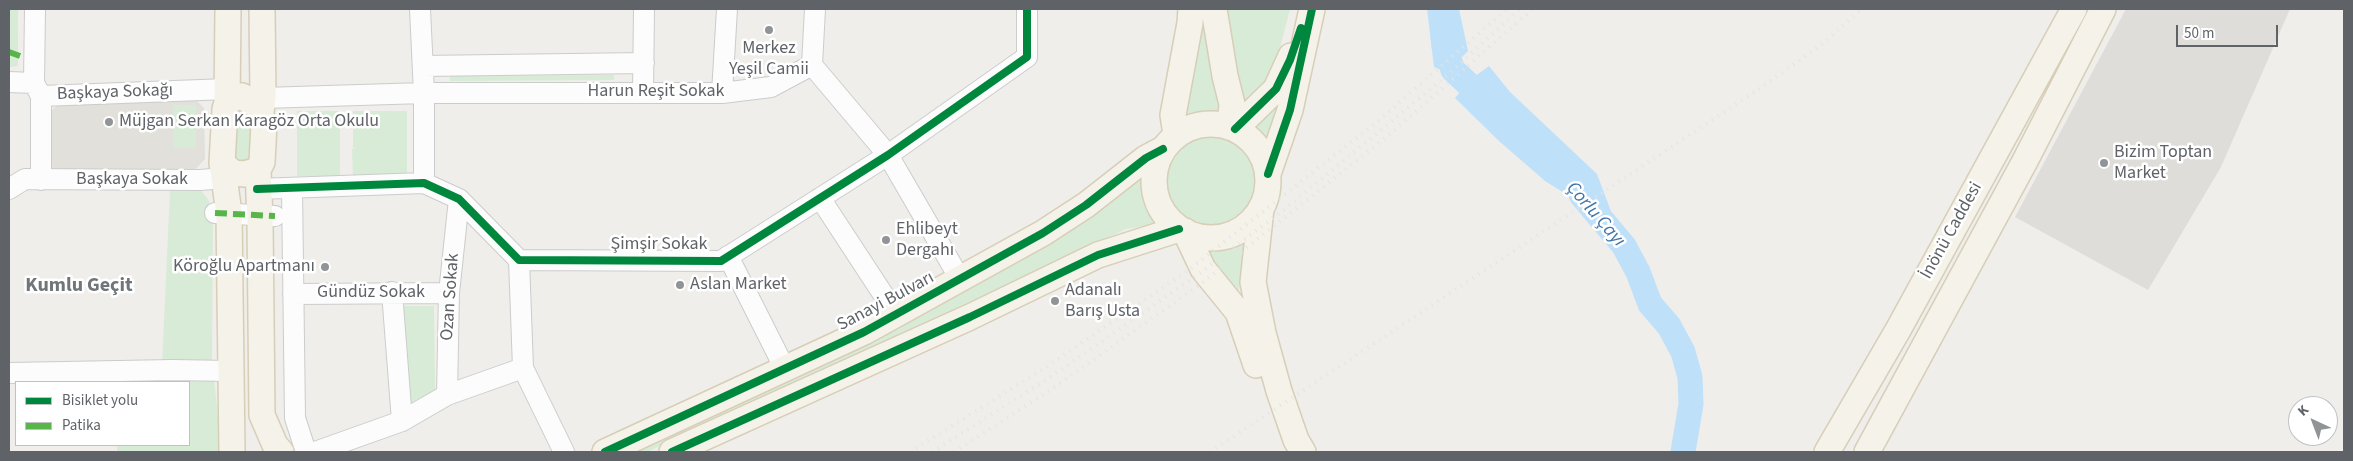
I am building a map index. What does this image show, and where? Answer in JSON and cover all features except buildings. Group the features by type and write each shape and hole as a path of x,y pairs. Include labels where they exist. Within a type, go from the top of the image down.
{"main road":[{"path":"228,9 228,96 224,109 222,213 232,452"},
{"path":"262,9 262,105 264,124 262,162 257,179 268,215 262,415 275,445 281,452"},
{"path":"1170,142 1191,9"},
{"path":"1214,9 1225,76 1232,104 1232,128"},
{"path":"1232,128 1276,89 1290,60 1307,9"},
{"path":"1303,452 1296,440 1279,391 1263,333 1253,282 1261,209 1267,192 1268,174 1290,110 1312,9"},
{"name":"İnönü Caddesi","path":"1827,452 1898,330 2074,9"},
{"name":"İnönü Caddesi","path":"1867,452 2025,161 2104,9"},
{"path":"228,96 242,96 258,107 262,105"},
{"path":"1261,209 1249,224 1233,234 1215,238 1196,236 1182,230 1165,216 1156,200 1153,182 1156,163 1170,142 1191,127 1208,124 1232,128 1254,143 1264,158 1268,174"},
{"name":"Sanayi Bulvarı","path":"605,452 864,332 1043,233 1086,205 1146,158 1170,142"},
{"path":"223,170 244,174 257,179"},
{"path":"672,452 961,321 1098,255 1182,230"},
{"path":"1182,230 1203,269 1238,312 1287,452"}],"street":[{"path":"35,9 41,180"},
{"path":"420,9 424,93 424,183"},
{"path":"643,93 644,9"},
{"path":"722,93 727,9"},
{"path":"815,9 812,65 888,155 960,279"},
{"name":"Şimşir Sokak","path":"519,260 721,260 888,155 1027,57 1027,9"},
{"name":"Harun Reşit Sokak","path":"423,66 644,63"},
{"name":"Harun Reşit Sokak","path":"262,105 424,93 722,93 771,87 812,65"},
{"name":"Başkaya Sokağı","path":"9,82 38,89 228,96"},
{"name":"Başkaya Sokak","path":"9,190 25,179 200,180 223,170"},
{"path":"257,179 292,189 424,183 459,199 519,260 524,368 564,452"},
{"path":"292,189 295,418 306,452"},
{"path":"820,198 896,314"},
{"name":"Ozan Sokak","path":"447,395 449,293 459,199"},
{"path":"222,213 268,215"},
{"path":"728,256 785,369"},
{"path":"392,292 402,421"},
{"name":"Gündüz Sokak","path":"293,294 449,293"},
{"path":"315,452 402,421 447,395 524,368"},
{"path":"9,373 178,370 230,372"}],"shaded area":[{"path":"2126,9 2290,9 2221,167 2148,290 2015,217"},
{"path":"195,99 204,108 205,159 191,174 61,176 52,167 52,110 58,105"}],"green space":[{"path":"9,9 18,9 18,66 9,67"},
{"path":"1224,9 1290,9 1272,79 1247,104 1241,101"},
{"path":"1204,14 1225,113 1192,115 1177,120"},
{"path":"614,75 614,80 450,81 450,76"},
{"path":"1283,100 1267,140 1249,123"},
{"path":"173,105 196,105 196,148 173,148"},
{"path":"240,111 245,111 252,119 255,155 241,169 229,150 235,116"},
{"path":"297,111 340,111 340,176 297,176"},
{"path":"353,111 407,111 407,174 353,175 352,149 356,149 353,148"},
{"path":"1211,135 1228,138 1243,148 1253,163 1256,180 1253,197 1243,212 1228,222 1211,225 1194,222 1179,212 1169,197 1166,180 1169,163 1179,148 1194,138"},
{"path":"1147,164 1142,177 1142,198 1144,206 1157,224 1126,229 647,452 629,452"},
{"path":"201,190 209,201 213,218 212,363 162,365 170,191"},
{"path":"1251,238 1238,294 1200,250 1229,249"},
{"path":"401,306 434,306 435,391 408,404"},
{"path":"169,377 214,380 222,452 117,452 117,446 190,446 190,381 167,381"}],"water":[{"path":"1427,9 1459,9 1468,51 1455,64 1439,69 1434,67"},
{"path":"1489,66 1510,92 1597,174 1612,214 1610,218 1601,221 1598,214 1545,181 1499,141 1455,98 1474,77"}],"waterway":[{"name":"Çorlu Çayı","path":"1441,9 1444,46 1453,70 1493,107"},
{"name":"Çorlu Çayı","path":"1581,195 1624,246 1638,272 1650,304 1669,326 1683,352 1690,377 1691,404 1683,452"}],"railway":[{"path":"910,452 1040,371 1190,269 1378,121 1507,9"},
{"path":"932,452 1046,380 1196,276 1281,212 1443,79 1520,9"},
{"path":"954,452 1052,389 1202,283 1389,135 1533,9"},
{"path":"1210,452 1759,89 1821,45 1862,9"}],"marked path":[{"path":"9,52 20,56"},
{"path":"215,213 275,216"}],"cycle path":[{"path":"257,189 424,183 459,199 519,260 721,261 888,155 1027,57 1027,9"},
{"path":"1268,174 1290,110 1312,9"},
{"path":"1235,129 1276,89 1290,60 1301,28"},
{"path":"605,452 864,332 1043,233 1086,205 1146,158 1163,149"},
{"path":"672,452 970,317 1098,255 1179,229"}],"place":[{"name":"Merkez Yeşil Camii","path":"769,30"},
{"name":"Müjgan Serkan Karagöz Orta Okulu","path":"109,122"},
{"name":"Bizim Toptan Market","path":"2104,163"},
{"name":"Ehlibeyt Dergahı","path":"886,240"},
{"name":"Köroğlu Apartmanı","path":"325,267"},
{"name":"Aslan Market","path":"680,285"},
{"name":"Adanalı Barış Usta","path":"1055,301"}],"district":[{"name":"Kumlu Geçit","path":"79,287"}]}
